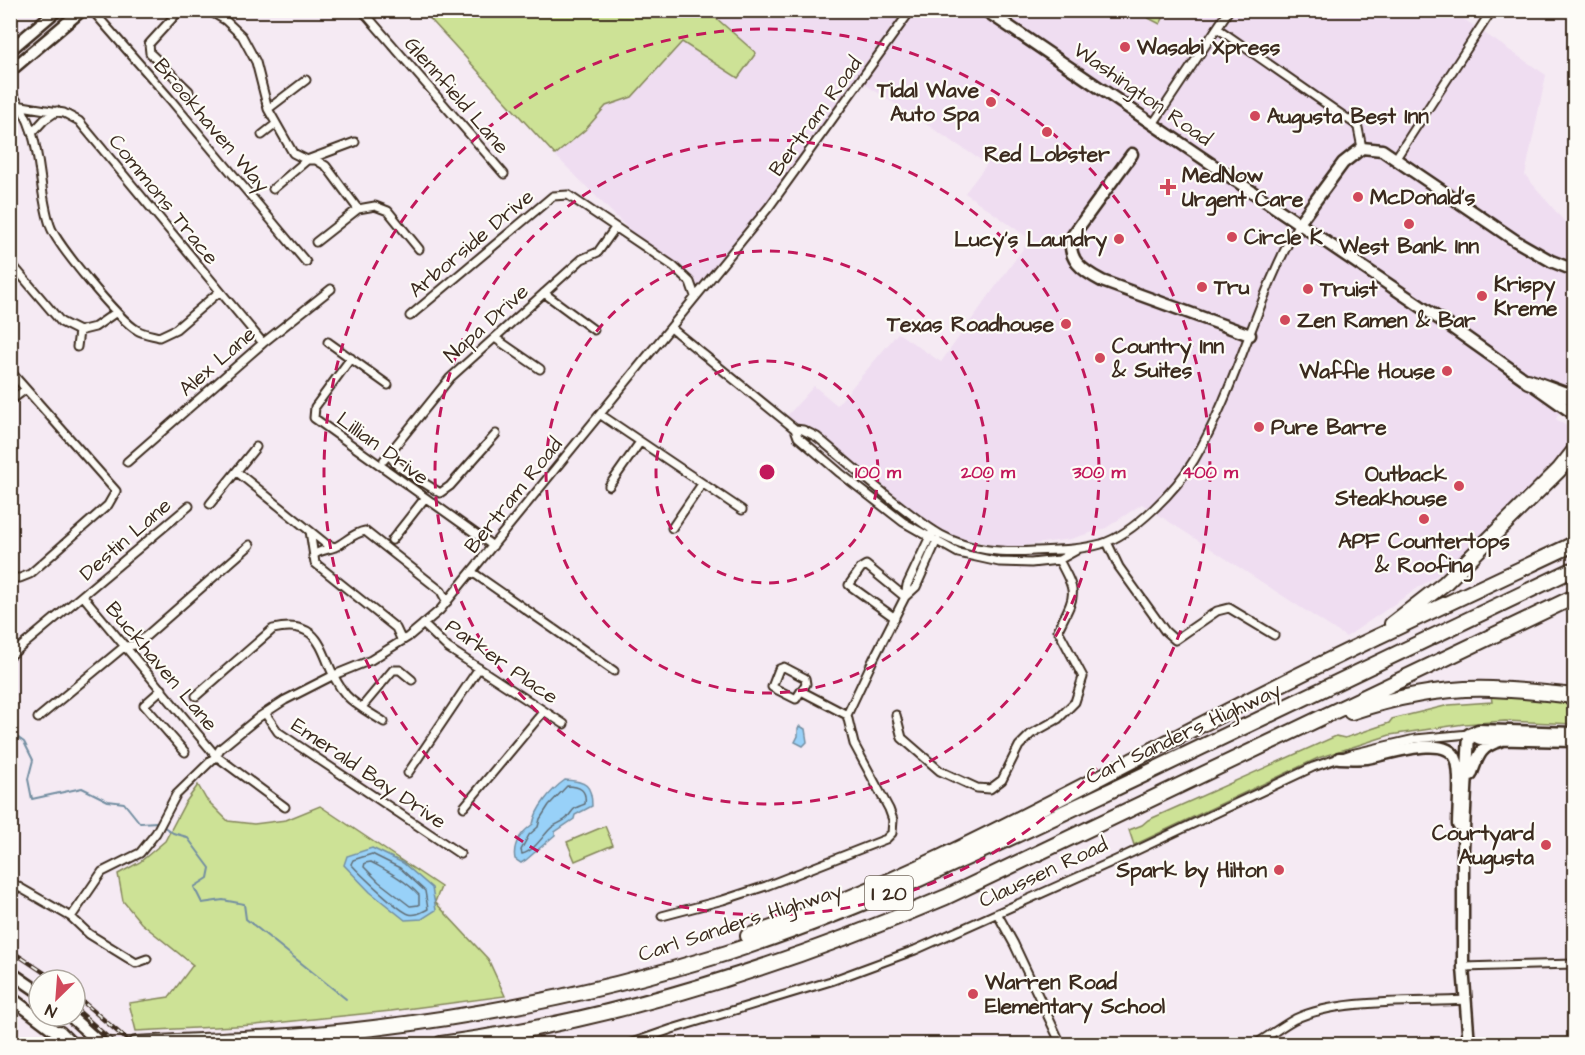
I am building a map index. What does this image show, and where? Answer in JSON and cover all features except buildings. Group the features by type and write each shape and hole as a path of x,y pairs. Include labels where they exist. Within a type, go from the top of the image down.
{"highway":[{"path":"1528,381 1575,398"},
{"path":"1349,650 1387,627 1445,583 1559,470 1575,451"},
{"path":"648,975 706,950 803,916 958,849 1349,650 1575,544"},
{"name":"Carl Sanders Highway","path":"136,1044 306,1035 424,1021 531,1003 648,975 788,932 937,873 1575,569"},
{"name":"I 20","path":"441,1044 531,1029 647,1002 711,984 817,949 946,897 1575,597"},
{"path":"1287,734 1386,700 1427,693 1490,688 1575,696"},
{"path":"59,1033 71,1044"}],"street":[{"path":"10,50 57,10"},
{"path":"10,71 82,10"},
{"name":"Brookhaven Way","path":"92,10 170,99 306,262"},
{"path":"180,10 149,44 150,53 189,92"},
{"path":"208,10 225,20 242,36 256,62 268,109 293,153 307,160 316,160 326,166 358,208"},
{"name":"Glennfield Lane","path":"362,10 504,174"},
{"name":"Bertram Road","path":"71,917 102,872 140,853 156,833 176,795 216,756 220,749 285,700 334,675 371,660 402,641 447,602 789,182 911,10"},
{"name":"Washington Road","path":"985,10 1575,414"},
{"path":"1153,124 1229,10"},
{"path":"1396,158 1492,10"},
{"path":"1217,28 1354,124 1358,128 1362,148"},
{"path":"268,109 306,80"},
{"path":"10,92 22,106 33,132 50,227 74,262 115,313 137,331 159,337 176,328 219,292"},
{"name":"Commons Trace","path":"22,106 57,111 79,121 263,343"},
{"path":"33,132 57,111"},
{"path":"262,135 276,124"},
{"path":"273,189 307,160 355,142"},
{"path":"795,429 817,437 920,521 937,532 979,550 996,552 1079,549 1107,542 1138,523 1168,495 1183,476 1194,460 1215,418 1272,279 1299,223 1343,163 1362,148 1382,150 1396,158 1522,245 1551,261 1575,270"},
{"path":"1132,154 1073,235 1071,245 1076,264 1084,272 1109,284 1250,335"},
{"name":"Arborside Drive","path":"410,316 553,196 568,195 673,266 690,282 695,296"},
{"path":"316,242 358,208 375,206 388,211 419,249"},
{"name":"Napa Drive","path":"496,434 450,486 440,493 386,457 450,378 582,259 598,252 615,228"},
{"path":"10,262 61,322 79,331 95,327 115,313"},
{"name":"Alex Lane","path":"127,462 263,343 331,289"},
{"path":"544,293 594,330"},
{"path":"671,328 795,429 798,437 840,473 903,522 933,540 958,553 999,562 1031,564 1059,560 1079,549"},
{"path":"77,347 79,331"},
{"path":"495,338 540,369"},
{"path":"327,342 388,385"},
{"name":"Lillian Drive","path":"351,358 315,407 314,418 493,546"},
{"path":"10,371 116,491 108,505 30,574 20,578 10,578"},
{"path":"10,401 27,389"},
{"path":"601,415 742,510"},
{"path":"609,486 640,442"},
{"path":"210,504 256,447"},
{"path":"237,472 326,544 335,547"},
{"path":"672,528 702,484"},
{"path":"392,540 424,498"},
{"name":"Destin Lane","path":"10,656 189,506"},
{"path":"310,531 315,563 396,628 402,641"},
{"path":"313,556 317,552 335,547 357,532 364,531 441,591 447,602"},
{"path":"662,916 766,886 886,838 892,833 893,820 889,809 854,744 847,715 905,597 907,585 937,532"},
{"path":"1107,542 1119,567 1165,631 1175,640 1217,611 1230,608 1274,635"},
{"path":"38,718 125,646 136,645 250,545"},
{"path":"896,715 902,738 940,771 977,788 990,789 1002,780 1019,746 1031,734 1058,719 1075,702 1083,677 1058,630 1071,604 1074,588 1059,560"},
{"path":"895,618 849,585 861,568 866,565 905,597"},
{"path":"472,572 614,671"},
{"name":"Buckhaven Lane","path":"83,596 216,756 285,807"},
{"name":"Parker Place","path":"423,624 448,648 564,724"},
{"path":"196,696 273,628 300,627 308,630 316,639 346,696 384,722"},
{"path":"784,667 805,678 806,684 801,692 796,699 772,687 779,669 784,667"},
{"path":"408,772 479,668"},
{"path":"362,706 393,669 400,670 412,680"},
{"path":"162,689 144,705 185,752"},
{"path":"801,692 847,715"},
{"path":"464,807 544,711"},
{"name":"Emerald Bay Drive","path":"265,713 278,732 460,854"},
{"name":"Claussen Road","path":"629,1044 831,981 915,950 999,915 1285,779 1339,758 1415,739 1469,734 1478,730 1575,733"},
{"path":"1469,734 1463,848 1464,967 1469,1044"},
{"name":"Claussen Road","path":"1469,734 1480,739 1575,741"},
{"path":"1467,783 1477,757 1489,744 1507,739"},
{"path":"1339,758 1366,758 1396,751 1436,746 1449,751 1456,759 1458,770 1458,828 1463,848"},
{"path":"10,882 71,917 89,934 136,963 147,959"},
{"path":"999,915 1061,1044"},
{"path":"1464,967 1575,964"},
{"path":"10,972 27,984"},
{"path":"10,997 59,1033"},
{"path":"1256,1044 1297,1018 1321,1011 1351,1005 1466,1000"},
{"path":"83,1028 101,1044"}],"shaded area":[{"path":"423,11 1452,11 1546,75 1525,175 1574,233 1574,387 1556,419 1568,427 1574,441 1459,560 1346,637 1142,504 1106,528 1071,539 1005,548 948,535 917,516 787,416 814,386 837,405 898,333 941,362 1030,239 965,193 987,164 863,83 695,296 555,155"}],"green space":[{"path":"423,11 708,11 756,53 738,78 682,42 632,97 606,106 585,130 555,155"},
{"path":"1135,11 1167,11 1160,24"},
{"path":"1491,695 1574,701 1574,724 1505,721 1464,724 1390,735 1318,758 1134,845 1129,830 1336,736 1345,738 1389,723 1392,719 1449,705 1492,702"},
{"path":"198,785 206,799 228,821 254,824 286,820 320,806 441,887 435,902 488,959 505,996 255,1025 136,1031 129,1003 169,997 193,965 141,923 123,901 118,874 140,862 165,841 185,803"},
{"path":"605,826 613,845 575,861 567,842"}],"water":[{"path":"800,726 805,729 807,742 803,746 795,742"},
{"path":"565,780 583,783 591,793 592,806 575,815 574,819 555,832 555,835 521,863 515,859 514,854 519,839 533,824 545,800"},
{"path":"372,848 403,863 432,888 436,910 422,919 405,920 370,892 344,865 347,856"}],"waterway":[{"path":"10,732 24,742 33,760 28,779 32,799 82,788 108,801 124,803 140,823 157,822 173,833 187,837 210,868 208,878 194,887 202,903 223,900 244,904 246,919 346,999"}],"railway":[{"path":"10,950 37,968"},
{"path":"87,1005 132,1044"},
{"path":"87,1019 115,1044"}],"place":[{"name":"Wasabi Xpress","path":"1125,47"},
{"name":"Tidal Wave Auto Spa","path":"991,102"},
{"name":"Augusta Best Inn","path":"1255,116"},
{"name":"Red Lobster","path":"1047,132"},
{"name":"MedNow Urgent Care","path":"1168,187"},
{"name":"McDonald's","path":"1358,197"},
{"name":"West Bank Inn","path":"1409,224"},
{"name":"Circle K","path":"1232,237"},
{"name":"Lucy's Laundry","path":"1119,239"},
{"name":"Tru","path":"1202,287"},
{"name":"Truist","path":"1308,289"},
{"name":"Krispy Kreme","path":"1482,296"},
{"name":"Zen Ramen & Bar","path":"1285,320"},
{"name":"Texas Roadhouse","path":"1066,324"},
{"name":"Country Inn & Suites","path":"1100,358"},
{"name":"Waffle House","path":"1447,371"},
{"name":"Pure Barre","path":"1259,427"},
{"name":"Outback Steakhouse","path":"1459,486"},
{"name":"APF Countertops & Roofing","path":"1424,519"},
{"name":"Courtyard Augusta","path":"1546,845"},
{"name":"Spark by Hilton","path":"1279,870"},
{"name":"Warren Road Elementary School","path":"973,994"}]}
